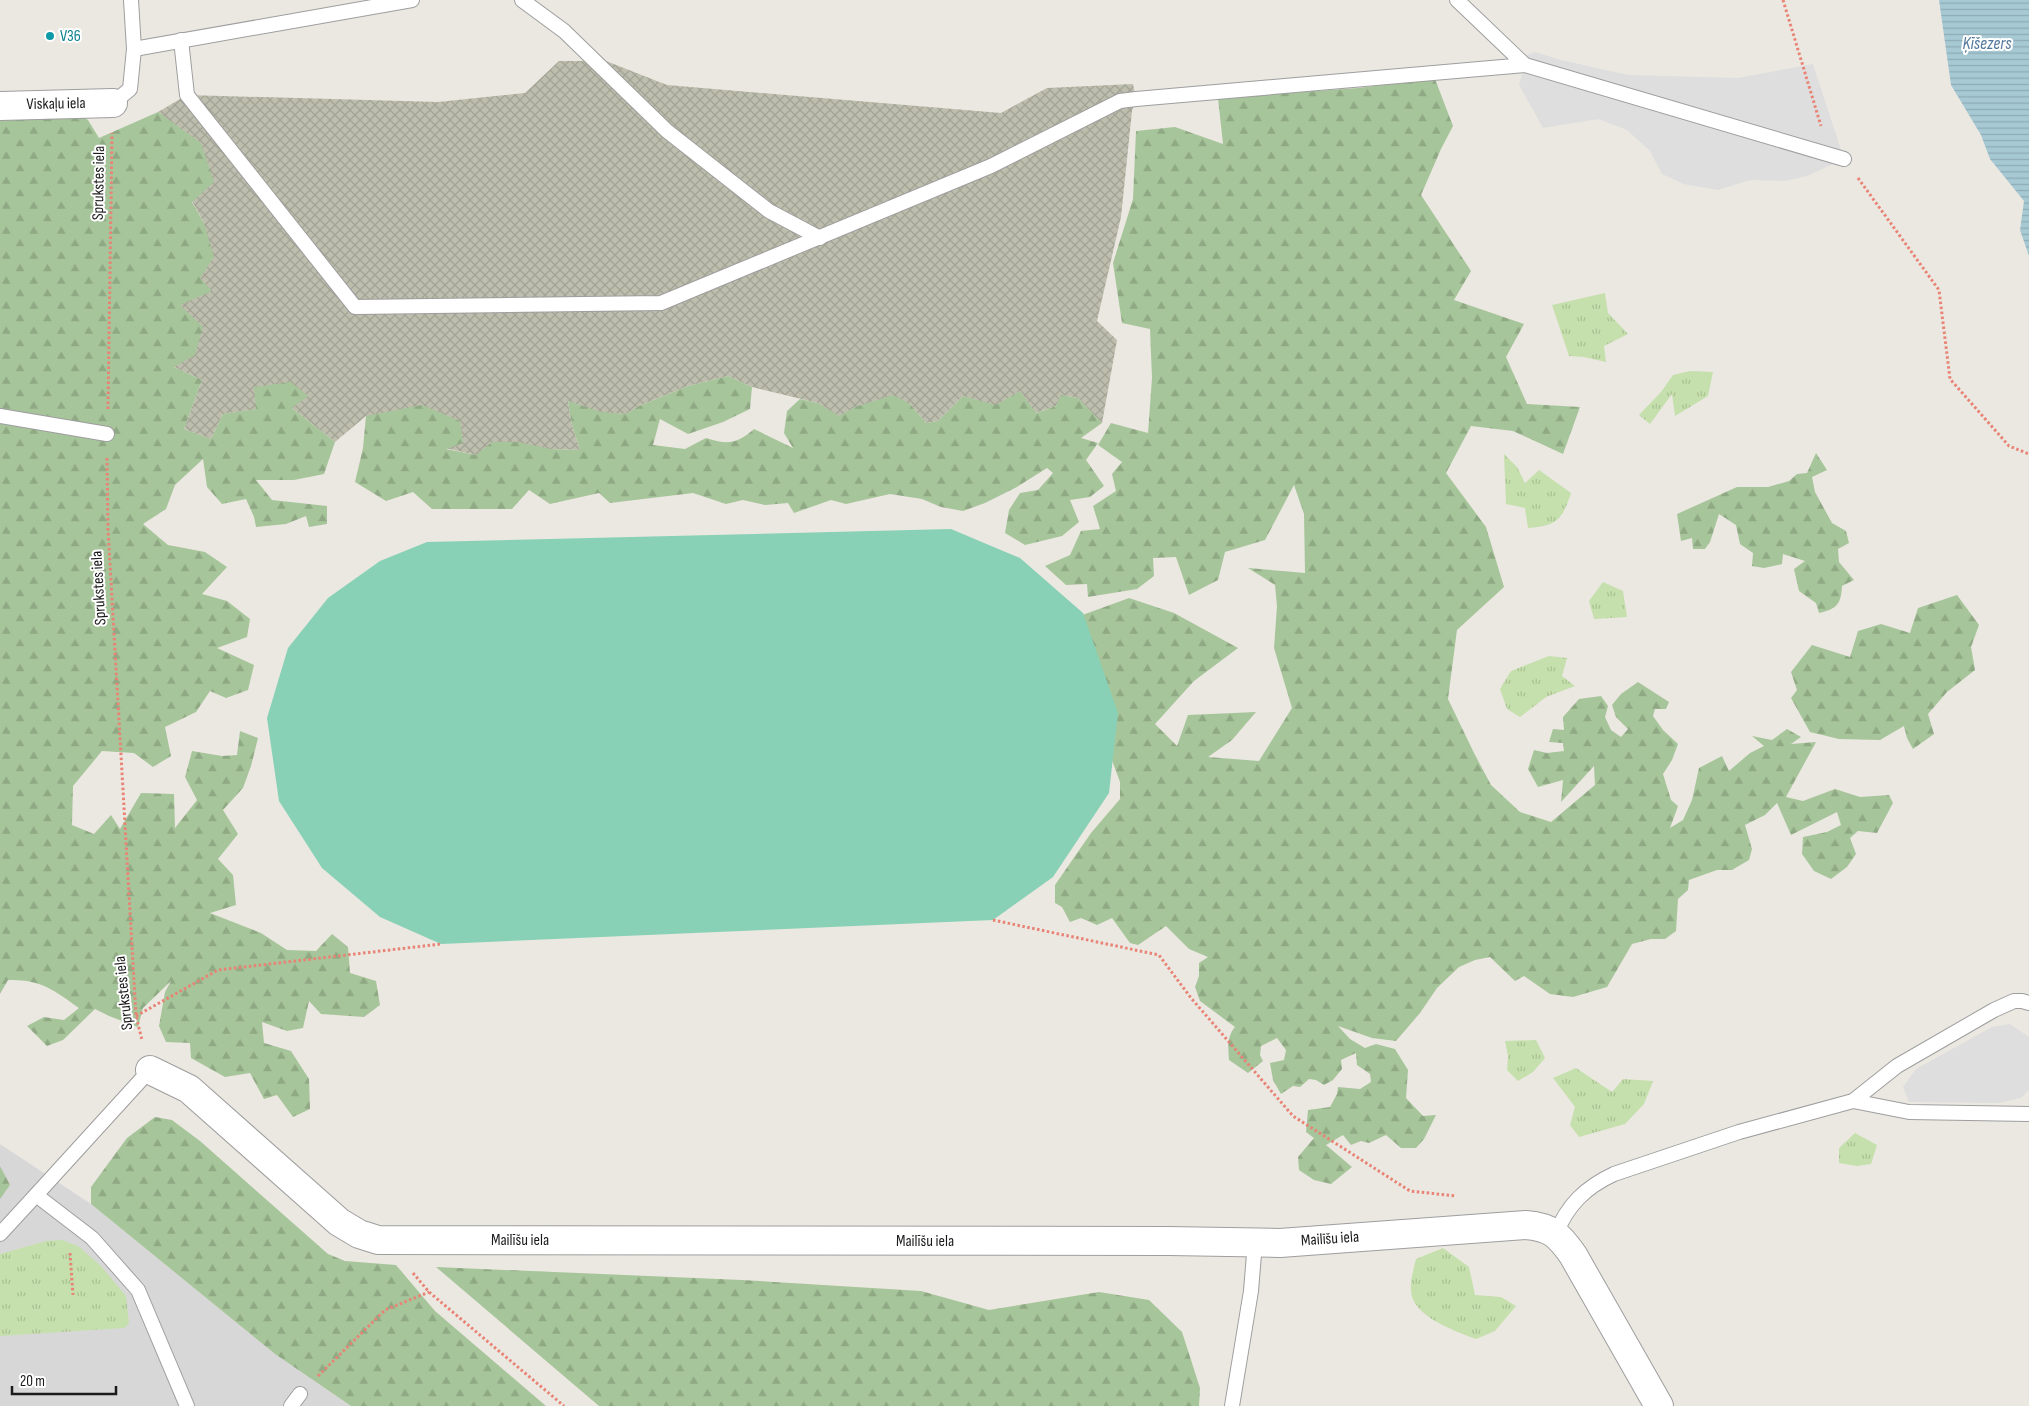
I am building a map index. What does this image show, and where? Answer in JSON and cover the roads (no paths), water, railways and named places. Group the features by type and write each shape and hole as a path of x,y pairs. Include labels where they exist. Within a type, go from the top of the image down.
{"street":[{"name":"Viskaļu iela","path":"0,106 112,103"},
{"name":"Mailīšu iela","path":"150,1070 189,1089 339,1222 359,1234 378,1240 1290,1242 1526,1225 1542,1226 1564,1241 1659,1406"}],"lane":[{"path":"112,103 130,89 134,49 131,0"},
{"path":"134,49 412,0"},
{"path":"522,0 564,31 667,131 769,211 820,238"},
{"path":"1457,0 1525,65"},
{"path":"181,40 187,95 355,307 661,303 991,166 1120,101 1525,65 1844,159"},
{"path":"0,416 107,434"},
{"path":"1556,1234 1561,1221 1577,1198 1598,1182 1614,1174 1739,1132 1853,1101 1897,1066 1994,1010 2014,1001 2029,1003"},
{"path":"0,1234 150,1070"},
{"path":"1853,1101 1909,1112 2029,1114"},
{"path":"36,1195 92,1238 138,1290 187,1406"},
{"path":"1232,1406 1251,1291 1255,1242"},
{"path":"291,1406 300,1394"}],"water":[{"name":"Ķīšezers","path":"1939,0 2029,0 2029,256 2020,230 2024,201 1990,159 1981,135 1951,85"}],"place":[{"name":"V36","path":"50,36"}]}
